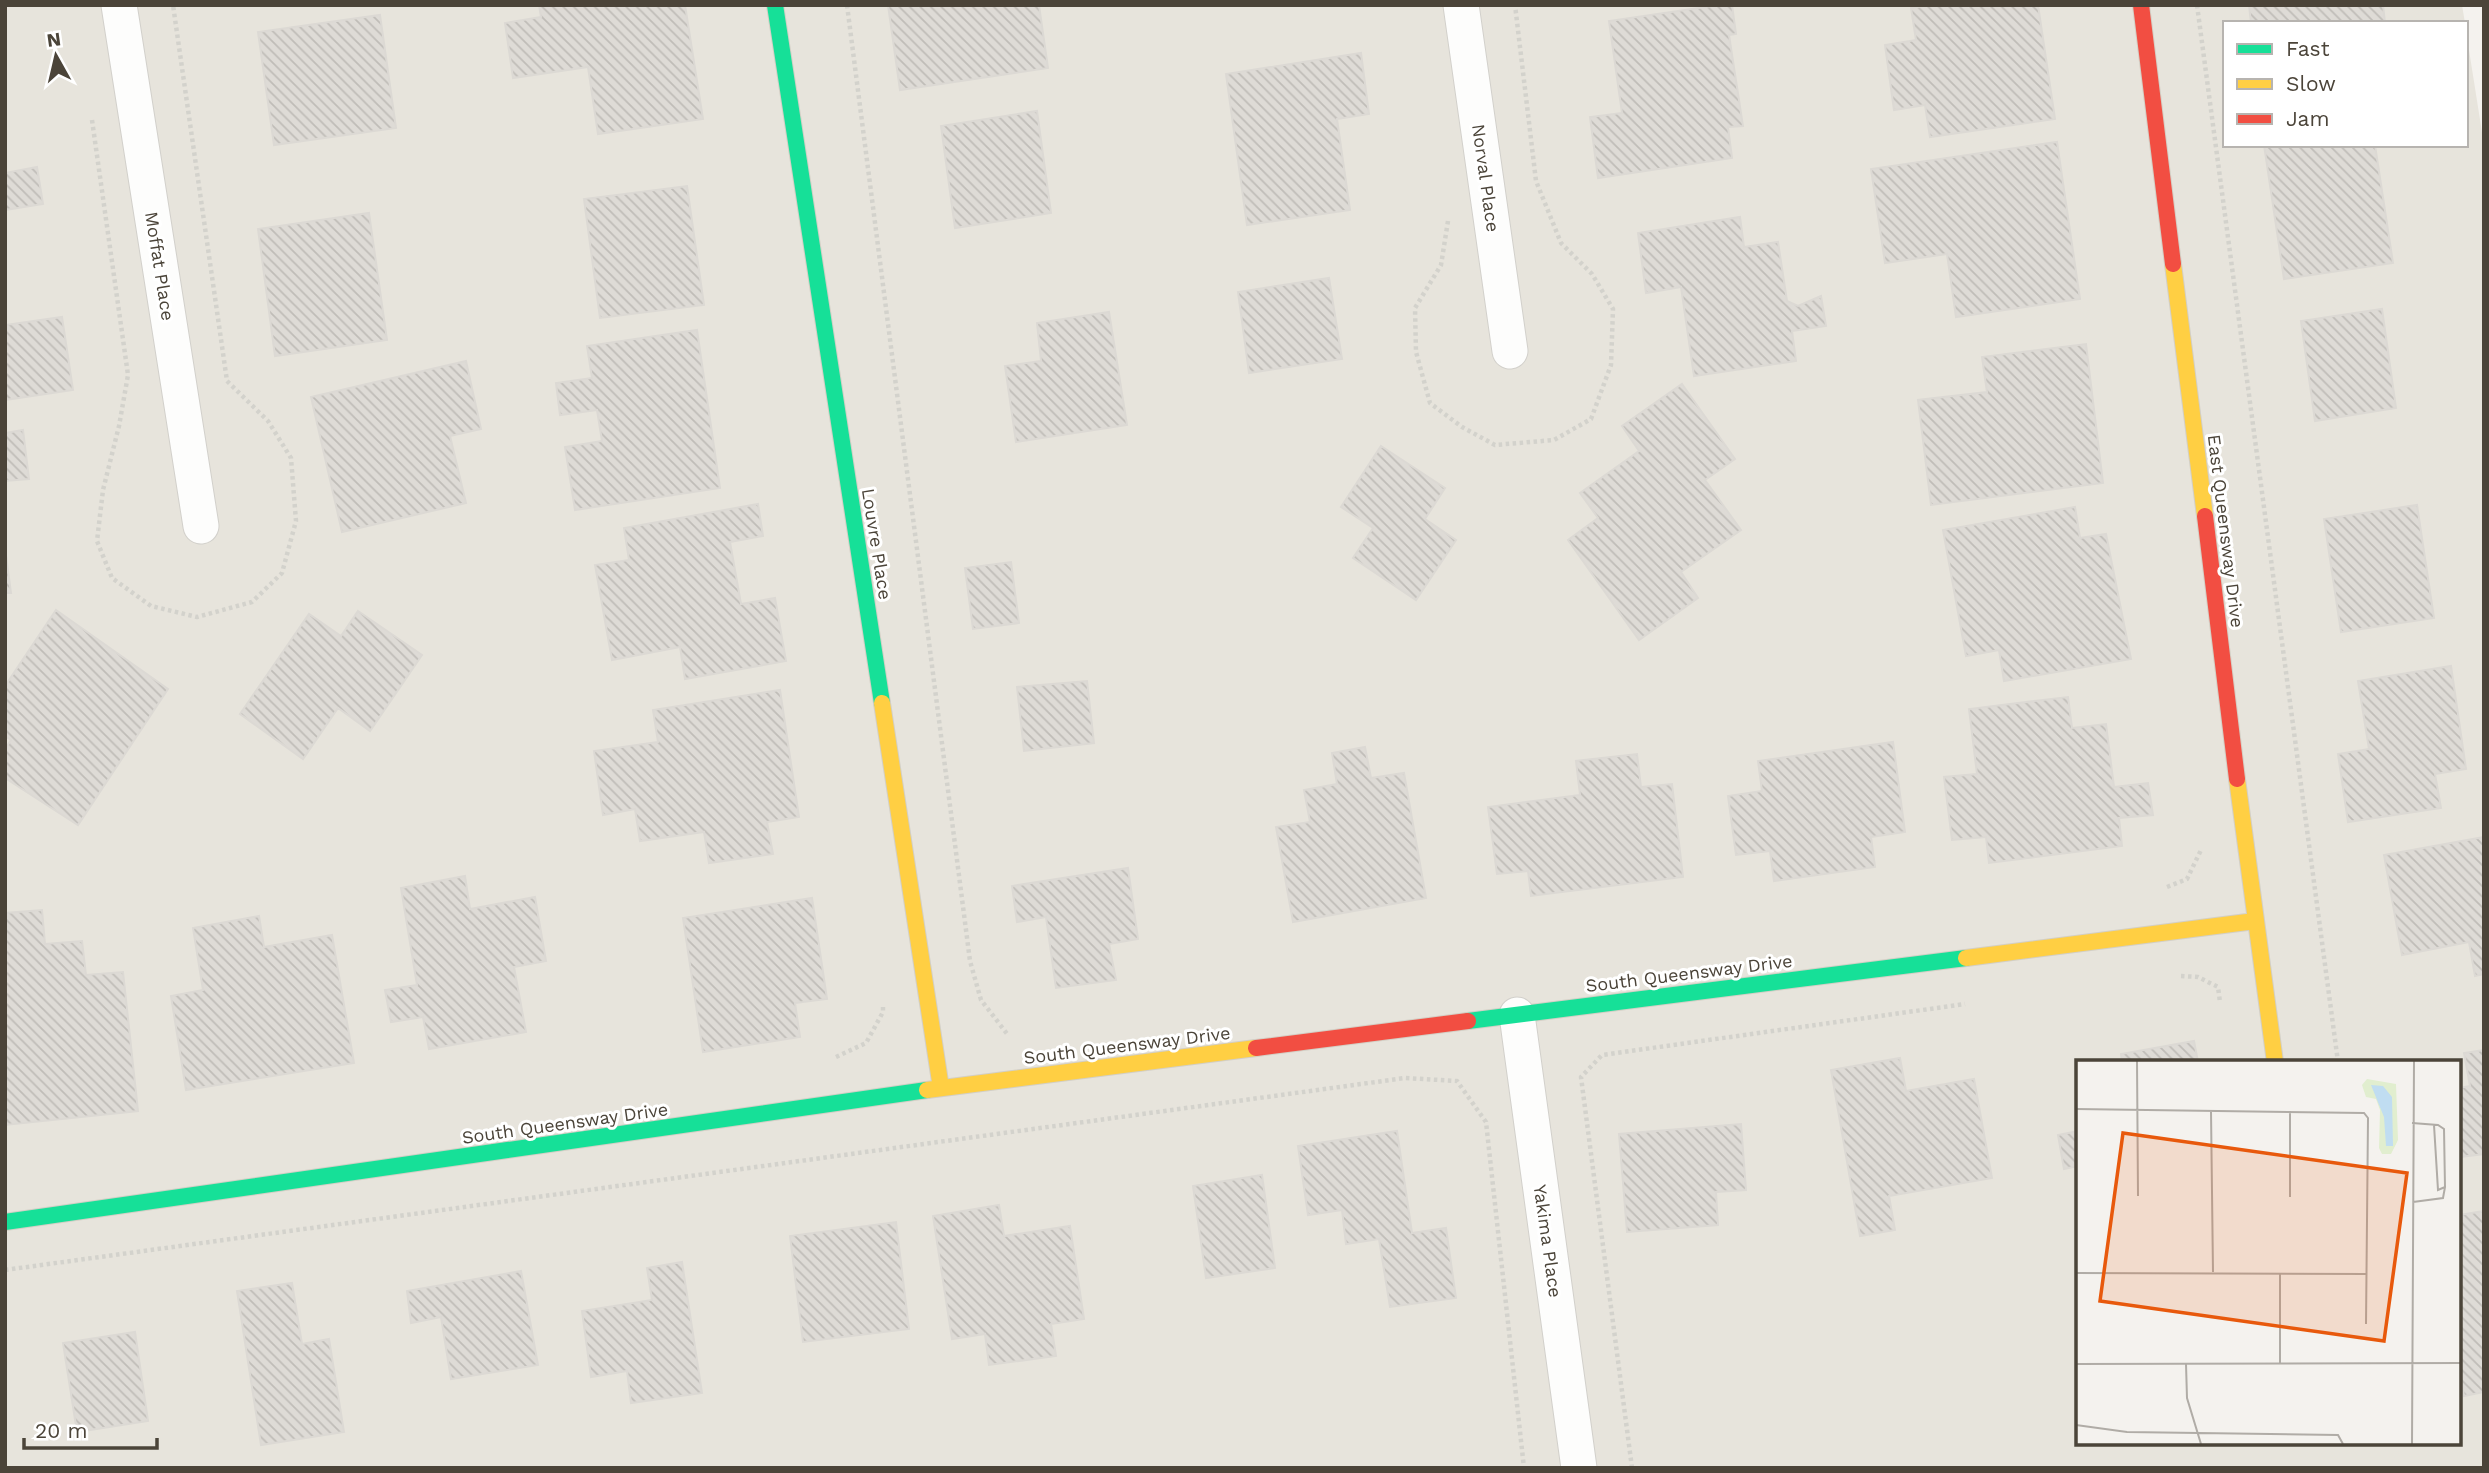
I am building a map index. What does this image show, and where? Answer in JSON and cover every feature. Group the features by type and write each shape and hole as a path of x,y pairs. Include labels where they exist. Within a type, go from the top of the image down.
{"street":[{"name":"Moffat Place","path":"119,5 201,526"},
{"name":"Louvre Place","path":"775,5 941,1088"},
{"name":"Norval Place","path":"1461,5 1510,351"},
{"name":"East Queensway Drive","path":"2141,5 2275,1060"},
{"name":"South Queensway Drive","path":"5,1222 941,1088 2255,921"},
{"name":"Yakima Place","path":"1517,1015 1579,1468"}],"path":[{"path":"847,5 970,961 981,1000 1000,1029 1013,1040"},
{"path":"1515,5 1536,181"},
{"path":"2197,5 2338,1060"},
{"path":"2164,889 2187,879 2201,851 2203,840"},
{"path":"2170,975 2199,976 2218,986 2222,1012"},
{"path":"824,1059 837,1057 866,1043 883,1012 884,1000"},
{"path":"1632,1468 1581,1077 1602,1055 1622,1051 1979,1002"},
{"path":"5,1270 1391,1079 1457,1082 1486,1122 1524,1468"}],"shaded area":[{"path":"5,5 2462,5 2465,21 2223,21 2223,147 2468,147 2468,44 2484,145 2484,1468 5,1468"}],"building":[{"path":"539,5 685,5 703,119 598,134 588,67 513,78 505,23 541,17"},
{"path":"888,5 1039,5 1048,68 900,90"},
{"path":"1732,5 1736,34 1729,35 1743,126 1728,127 1732,158 1598,178 1590,117 1622,113 1609,21"},
{"path":"1931,5 2038,5 2055,119 1930,137 1925,105 1894,110 1885,45 1916,40 1911,8"},
{"path":"2249,5 2383,5 2385,21 2251,21"},
{"path":"380,15 396,128 274,145 258,32"},
{"path":"1361,53 1369,114 1337,119 1350,210 1247,225 1226,74"},
{"path":"1037,111 1051,213 955,228 941,126"},
{"path":"2057,142 2080,299 1956,317 1947,254 1885,263 1871,169"},
{"path":"2264,147 2375,147 2393,263 2284,279"},
{"path":"37,167 43,204 5,210 5,173"},
{"path":"687,186 704,305 600,318 584,199"},
{"path":"369,213 387,340 275,356 258,229"},
{"path":"1740,217 1744,247 1778,242 1787,301 1798,306 1821,296 1826,326 1792,331 1796,361 1694,376 1681,287 1646,293 1638,233"},
{"path":"1329,278 1342,359 1249,373 1238,292"},
{"path":"2382,309 2396,408 2315,421 2301,321"},
{"path":"1109,312 1127,425 1016,442 1005,366 1041,361 1037,323"},
{"path":"62,317 73,390 5,400 5,325"},
{"path":"697,330 720,488 575,510 565,447 602,441 597,410 560,415 556,383 592,378 587,346"},
{"path":"2086,344 2103,483 1931,505 1918,400 1987,392 1982,357"},
{"path":"466,361 481,429 450,436 466,503 342,532 311,397"},
{"path":"1682,384 1735,459 1705,480 1741,530 1681,572 1698,598 1639,640 1568,540 1598,518 1580,493 1639,451 1622,426"},
{"path":"23,430 29,479 5,481 5,433"},
{"path":"1381,446 1445,488 1425,519 1456,540 1416,600 1353,558 1373,528 1341,507"},
{"path":"758,504 763,536 730,542 741,604 775,598 786,661 685,679 680,647 612,660 595,565 629,560 624,528"},
{"path":"2417,505 2434,618 2341,632 2324,519"},
{"path":"2075,507 2080,538 2106,534 2131,659 2004,681 1999,650 1966,656 1943,530"},
{"path":"5,548 11,593 5,593"},
{"path":"1011,562 1019,623 973,629 965,568"},
{"path":"56,610 168,689 78,825 5,778 5,749 11,740 5,736 5,686"},
{"path":"358,611 422,655 370,731 338,708 303,759 240,714 309,614 341,636"},
{"path":"2451,666 2466,769 2435,774 2441,808 2348,822 2338,754 2369,749 2358,681"},
{"path":"1087,681 1094,743 1024,751 1017,687"},
{"path":"780,690 799,817 767,822 773,854 709,863 704,832 640,841 635,809 603,815 594,751 658,742 653,710"},
{"path":"2068,697 2072,728 2106,724 2114,787 2148,783 2153,815 2119,818 2122,846 1989,863 1986,837 1952,840 1944,777 1977,774 1969,709"},
{"path":"1893,742 1905,832 1871,837 1875,867 1774,881 1770,851 1736,855 1728,796 1762,791 1758,761"},
{"path":"1365,747 1371,778 1404,773 1426,898 1293,922 1276,827 1310,822 1304,790 1337,784 1332,753"},
{"path":"1637,754 1641,787 1672,784 1683,877 1531,896 1528,871 1497,874 1488,807 1580,795 1576,761"},
{"path":"2484,837 2484,974 2475,976 2469,942 2402,955 2384,855"},
{"path":"1128,868 1138,939 1109,944 1116,980 1056,988 1046,917 1017,922 1012,886"},
{"path":"465,876 470,909 535,897 546,961 514,967 526,1032 429,1049 423,1017 391,1022 385,990 417,985 401,888"},
{"path":"812,898 827,999 795,1003 800,1037 703,1052 683,918"},
{"path":"42,910 45,944 82,941 86,975 123,972 138,1111 5,1125 5,913"},
{"path":"259,916 264,947 332,935 354,1063 186,1090 171,996 203,990 193,928"},
{"path":"2194,1041 2198,1060 2122,1060 2121,1054"},
{"path":"2484,1050 2484,1154 2461,1157 2461,1088 2470,1086 2464,1053"},
{"path":"1900,1058 1906,1091 1974,1079 1992,1178 1889,1196 1895,1230 1860,1236 1831,1070"},
{"path":"1741,1124 1746,1190 1716,1192 1718,1225 1627,1232 1619,1134"},
{"path":"1397,1131 1412,1233 1446,1228 1456,1298 1390,1307 1379,1239 1346,1244 1342,1210 1308,1215 1298,1146"},
{"path":"2076,1131 2076,1166 2064,1169 2058,1135"},
{"path":"1262,1175 1275,1268 1206,1278 1193,1186"},
{"path":"999,1205 1004,1236 1070,1226 1084,1319 1051,1324 1056,1356 989,1365 985,1334 952,1339 933,1216"},
{"path":"2484,1211 2484,1392 2464,1396 2461,1379 2461,1215"},
{"path":"896,1222 909,1329 803,1342 790,1236"},
{"path":"682,1262 702,1393 631,1403 627,1371 591,1377 582,1311 652,1300 647,1268"},
{"path":"521,1271 538,1365 451,1379 441,1317 411,1323 407,1291"},
{"path":"292,1283 302,1344 329,1339 344,1432 261,1445 237,1291"},
{"path":"135,1332 148,1421 77,1432 63,1343"}],"traffic: fast":[{"path":"775,5 882,703"},
{"path":"1468,1021 1966,958"},
{"path":"5,1222 927,1090"}],"traffic: slow":[{"path":"2173,264 2205,516"},
{"path":"882,703 941,1088"},
{"path":"2237,779 2275,1060"},
{"path":"1966,958 2255,921"},
{"path":"927,1090 1256,1048"}],"traffic: jam":[{"path":"2141,5 2173,264"},
{"path":"2205,516 2237,779"},
{"path":"1256,1048 1468,1021"}]}
